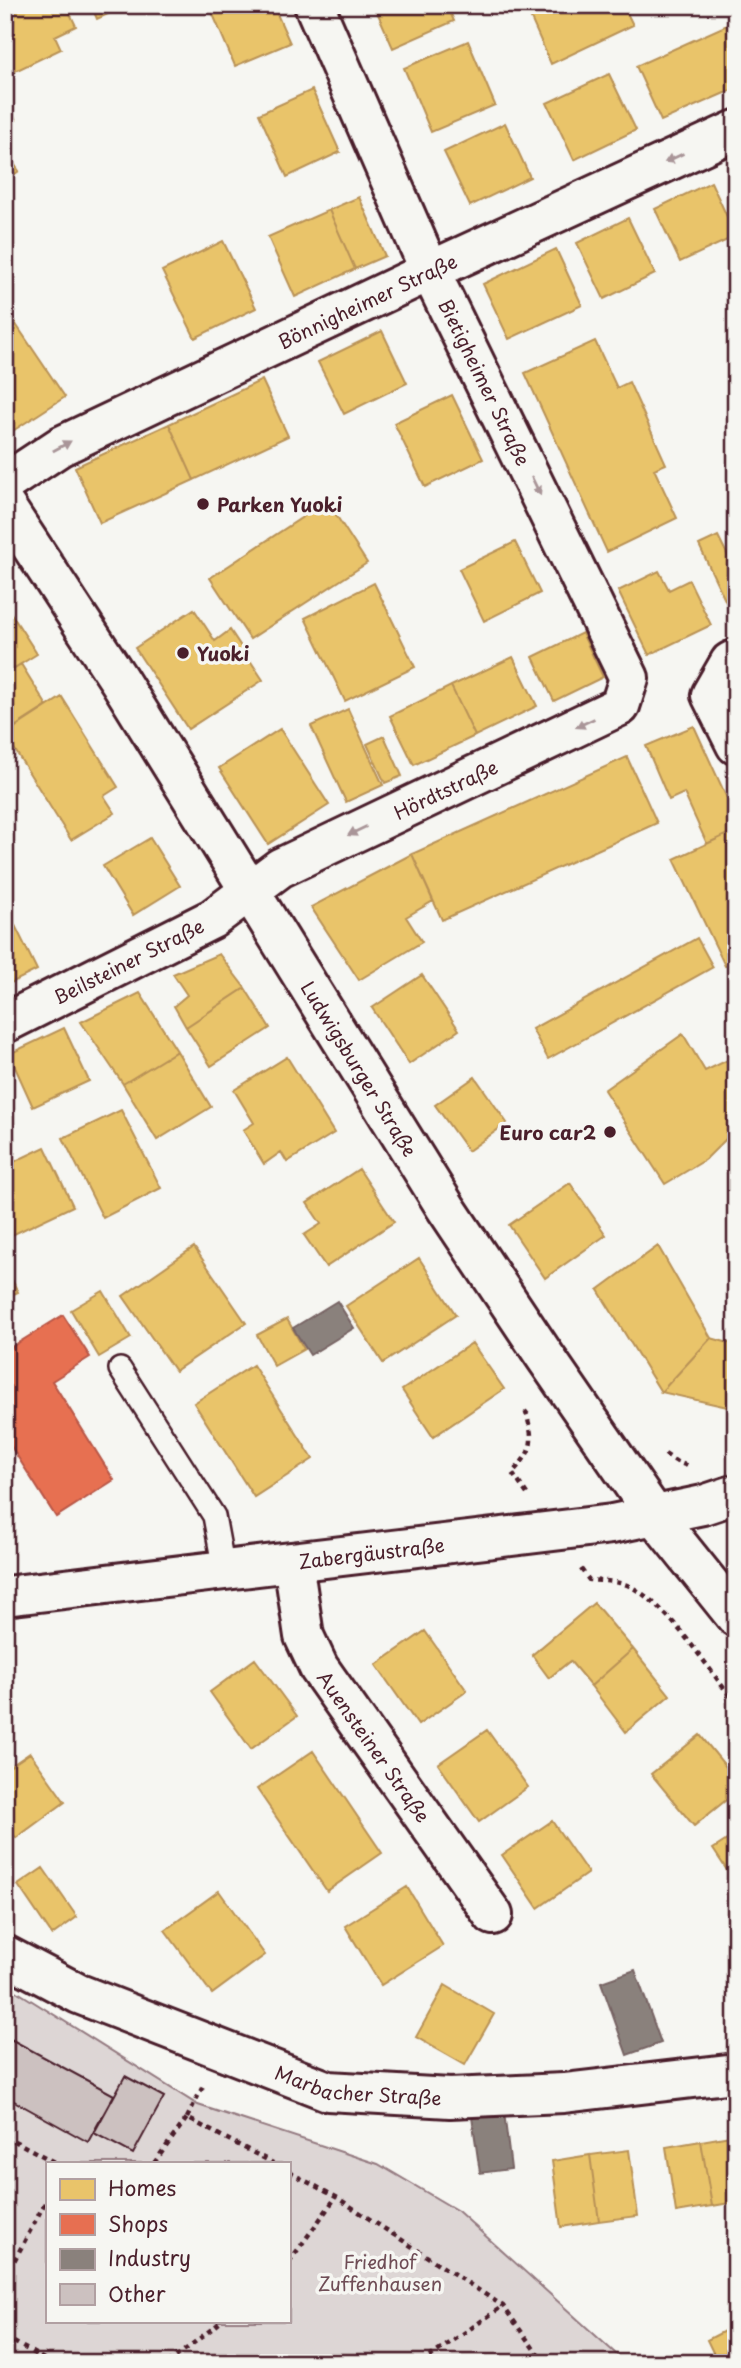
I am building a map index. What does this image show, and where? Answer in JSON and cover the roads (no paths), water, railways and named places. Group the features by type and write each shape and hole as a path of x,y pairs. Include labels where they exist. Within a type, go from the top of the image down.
{"street":[{"name":"Bietigheimer Straße","path":"314,5 430,271 629,678"},
{"name":"Bönnigheimer Straße","path":"5,483 61,446 736,130"},
{"name":"Ludwigsburger Straße","path":"5,506 119,680 446,1208 655,1516 736,1617"},
{"path":"736,659 730,662 711,695 736,745"},
{"name":"Hördtstraße","path":"250,892 280,868 620,706 629,678"},
{"name":"Beilsteiner Straße","path":"5,1023 212,919 250,892"},
{"name":"Zabergäustraße","path":"5,1596 555,1531 655,1516 717,1502 736,1494"},
{"name":"Auensteiner Straße","path":"293,1562 304,1636 319,1668 493,1915"},
{"name":"Marbacher Straße","path":"5,1955 79,1994 328,2091 450,2098 564,2092 736,2073"}],"lane":[{"path":"120,1369 214,1516 224,1570"}],"place":[{"name":"Parken Yuoki","path":"203,504"},
{"name":"Yuoki","path":"183,653"},
{"name":"Euro car2","path":"610,1132"}],"park label":[{"name":"Friedhof Zuffenhausen","path":"380,2272"}]}
